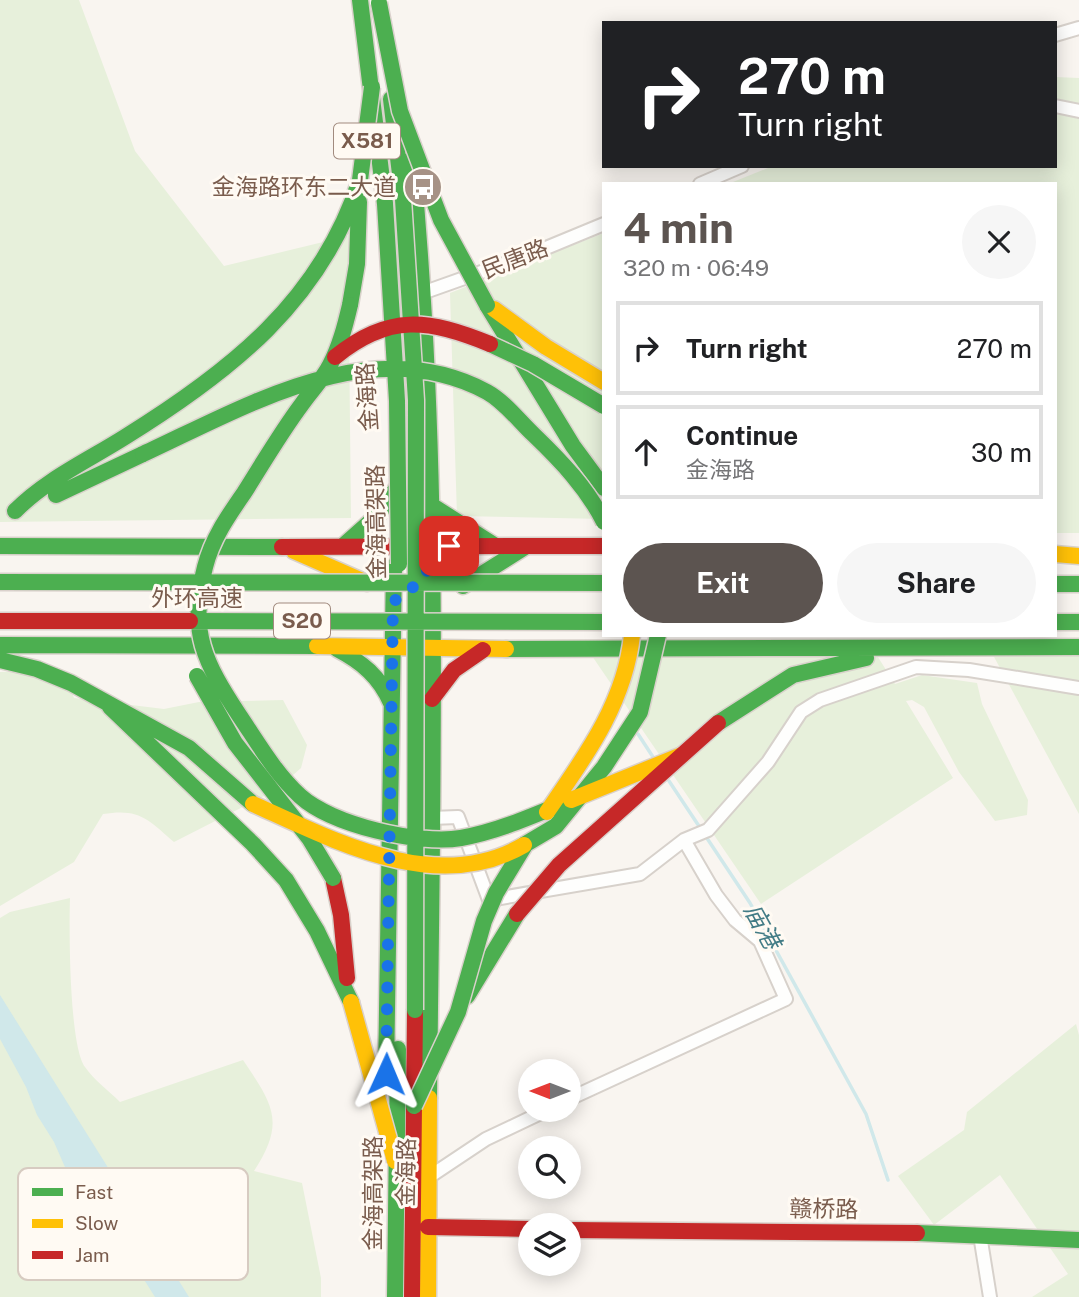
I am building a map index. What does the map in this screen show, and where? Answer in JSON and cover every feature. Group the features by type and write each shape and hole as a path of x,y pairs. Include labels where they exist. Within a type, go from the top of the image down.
{"main road":[{"name":"金海路","path":"348,0 374,200 396,489 397,531 393,546 385,1297"},
{"name":"金海高架路","path":"360,0 385,204 397,401 402,896 395,1161 395,1297"},
{"name":"金海路","path":"383,1 416,188 425,292 433,604 428,1297"},
{"path":"383,1 400,111 442,220 487,305 573,446 602,485"},
{"name":"金海高架路","path":"383,1 403,199 416,400 412,1297"},
{"path":"372,87 360,180 357,264 342,339 329,368 217,534 205,565 198,598 201,644 210,671 271,763 300,796 324,813 365,829 439,839 484,833 605,789 682,755"},
{"path":"8,514 35,491 196,391 254,344 298,298 344,225 360,180"},
{"path":"487,305 523,327 546,347 602,381"},
{"path":"395,1161 351,1002 341,915 333,878 309,838 235,743 198,684 183,603 190,564 201,534 259,440 309,382 360,336 400,324 460,334 508,352 602,405"},
{"path":"8,514 278,394 337,374 408,370 427,373 488,393 568,471 602,518"},
{"path":"343,546 379,514 396,489"},
{"path":"430,505 496,546"},
{"path":"0,546 602,546"},
{"path":"393,644 413,614 527,546"},
{"path":"282,547 316,559 378,588 393,602 413,614 432,643"},
{"path":"1057,554 1079,555"},
{"path":"394,563 413,587 433,604 506,649"},
{"path":"317,646 346,627 378,614 413,587 431,566"},
{"name":"外环高速","path":"0,582 602,583"},
{"path":"1057,584 1079,584"},
{"name":"外环高速","path":"0,621 602,622"},
{"path":"1057,622 1079,622"},
{"path":"458,1012 484,921 496,892 591,747 622,681 632,651 632,637"},
{"path":"0,660 37,669 71,683 110,707 189,748 253,804 348,847 439,866 476,864 503,857 556,826 604,767 640,712 658,637"},
{"path":"0,645 335,648 432,643 486,649 1079,647"},
{"path":"414,1106 458,1012 517,914 559,865 718,723 793,675 842,662 931,647"},
{"path":"335,648 371,670 387,690 393,724"},
{"path":"431,701 448,673 459,662 486,649"},
{"path":"110,707 253,844 286,880 317,931 351,1002"},
{"path":"428,1227 518,1229"},
{"name":"赣桥路","path":"581,1230 980,1235 1079,1240"}],"street":[{"path":"1057,34 1071,28 1079,28"},
{"path":"1057,106 1079,111"},
{"path":"705,182 737,168"},
{"name":"民唐路","path":"425,292 529,255 602,225"},
{"path":"431,818 458,817 489,900 639,874 696,835 768,762 801,712 820,701 916,667 969,670 1079,688"},
{"path":"581,1093 786,999 760,941 735,919 716,895 696,835"},
{"path":"429,1177 486,1139 522,1122"},
{"path":"980,1235 990,1297"}],"green space":[{"path":"0,0 79,0 135,151 224,266 348,236 351,518 0,522"},
{"path":"1057,77 1079,78 1079,533 1057,533 1057,182 733,182 768,168 1057,168"},
{"path":"602,234 602,519 457,516 450,293"},
{"path":"590,653 876,654 895,684 922,675 977,683 982,704 1028,800 1027,815 995,821 959,772 924,707 912,700 906,701 953,778 761,904"},
{"path":"993,655 1079,655 1079,814"},
{"path":"63,670 74,698 164,709 199,702 283,700 307,745 301,768 276,790 174,842 142,817 126,813 103,814 74,862 0,906 0,672"},
{"path":"70,898 73,1012 80,1055 85,1067 120,1102 243,1060 262,1089 272,1114 270,1139 254,1171 302,1183 321,1278 321,1297 0,1297 0,918 10,912"},
{"path":"1076,1024 1079,1035 1079,1297 1032,1297 1068,1274 1000,1175 934,1225 898,1176 964,1130 967,1112"}],"water":[{"path":"0,995 108,1168 65,1168 0,1039"},
{"path":"144,1280 178,1280 189,1297 155,1297"}],"waterway":[{"name":"庙港","path":"638,734 653,757"},
{"name":"庙港","path":"669,781 750,903 866,1114 888,1180"}],"traffic: fast":[{"path":"360,0 385,204"},
{"path":"379,3 400,111 441,220 487,305"},
{"path":"360,180 372,87"},
{"path":"391,99 403,199"},
{"path":"412,159 428,393 431,511 433,746 429,1098"},
{"path":"15,511 54,480 201,386 267,330 322,262 343,223 360,180"},
{"path":"403,199 416,400 415,1010"},
{"path":"350,305 357,264 359,202"},
{"path":"385,204 397,401 399,564"},
{"path":"350,305 334,358 226,519 212,547 205,567 198,610 199,629 209,662 239,715 283,778 300,796 333,816 400,835 461,838 503,827 571,800"},
{"path":"487,305 573,446 602,485"},
{"path":"490,344 533,364 602,405"},
{"path":"143,454 224,415 311,382 355,372 399,369 443,375 487,392 506,406 573,476 602,519"},
{"path":"56,495 143,454"},
{"path":"343,546 379,514 396,489"},
{"path":"431,505 494,545"},
{"path":"0,546 282,547"},
{"path":"463,586 525,547"},
{"path":"386,1073 394,566"},
{"path":"0,582 602,583"},
{"path":"1057,584 1079,584"},
{"path":"190,621 602,622"},
{"path":"1057,622 1079,622"},
{"path":"524,845 556,826 604,767 640,712 658,637"},
{"path":"0,645 317,646"},
{"path":"506,649 1079,647"},
{"path":"337,649 369,671 391,703"},
{"path":"718,723 793,675 866,658"},
{"path":"0,660 37,669 71,683 189,748 253,804"},
{"path":"197,676 235,743 309,838 333,878"},
{"path":"110,707 253,844 286,880 317,931 351,1002"},
{"path":"414,1106 458,1012 484,921 496,893 525,845"},
{"path":"467,996 517,914"},
{"path":"395,1297 398,1049"},
{"path":"917,1233 1079,1240"}],"traffic: slow":[{"path":"494,309 546,347 602,381"},
{"path":"294,551 367,583"},
{"path":"1057,554 1079,556"},
{"path":"547,812 589,750 612,706 628,660 632,637"},
{"path":"317,646 506,649"},
{"path":"571,800 682,755"},
{"path":"253,804 352,847 387,858 422,864 456,865 491,859 524,845"},
{"path":"351,1002 395,1161"},
{"path":"428,1297 429,1098"}],"traffic: jam":[{"path":"335,357 373,333 410,325 447,329 490,344"},
{"path":"282,547 527,546"},
{"path":"527,546 602,546"},
{"path":"0,621 190,621"},
{"path":"432,699 454,670 483,650"},
{"path":"517,914 559,865 718,723"},
{"path":"333,878 341,915 347,978"},
{"path":"412,1297 415,1010"},
{"path":"428,1227 518,1229"},
{"path":"581,1230 917,1233"}],"place":[{"name":"金海路环东二大道","path":"423,187"}],"route":[{"path":"386,1074 393,602 413,587 431,566 430,546 449,546"}]}
